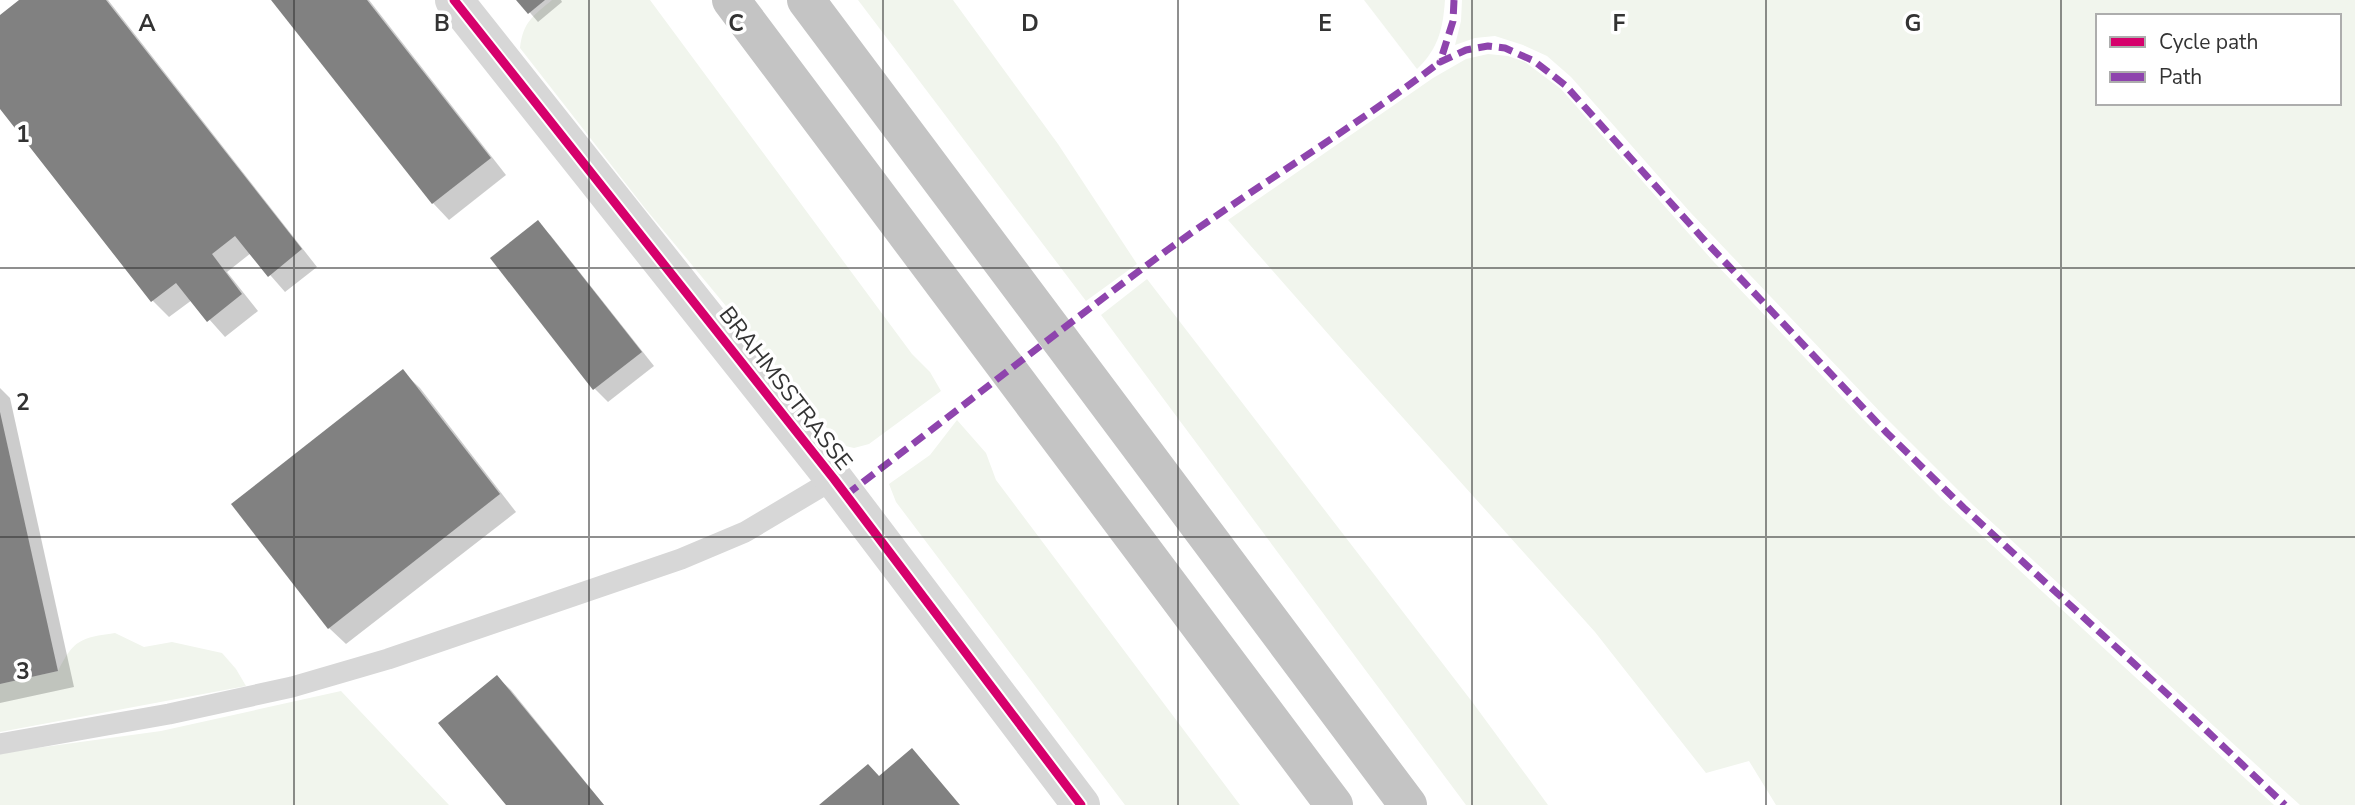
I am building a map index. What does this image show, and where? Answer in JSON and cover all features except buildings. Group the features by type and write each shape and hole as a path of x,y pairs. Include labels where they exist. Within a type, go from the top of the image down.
{"highway":[{"path":"731,0 1334,805"},
{"path":"806,0 1408,805"}],"street":[{"name":"BRAHMSSTRASSE","path":"454,0 834,479 1081,805"}],"lane":[{"path":"0,744 169,714 292,687 388,659 681,559 746,532 834,479"}],"shaded area":[{"path":"552,0 650,0 912,354 930,372 941,391 869,444 854,448 841,445 644,207 520,48 530,20"},
{"path":"858,0 953,0 1058,144 1137,264 1086,301"},
{"path":"1364,0 1445,0 1443,20 1435,46 1417,69"},
{"path":"1462,0 2355,0 2355,805 2300,805 1973,505 1885,417 1690,212 1571,77 1547,56 1495,36 1475,38 1455,45 1461,21"},
{"path":"1488,54 1508,56 1525,62 1561,89 1713,261 1941,498 2274,805 1776,805 1749,761 1706,773 1595,632 1228,220 1433,78 1466,59"},
{"path":"1147,279 1473,703 1548,805 1466,805 1101,315"},
{"path":"957,420 986,453 996,480 1240,805 1125,805 896,502 889,484 930,455"},
{"path":"115,633 144,647 172,642 222,653 246,686 0,732 0,684 58,671 69,652 80,642"},
{"path":"341,691 449,805 0,805 0,753 161,731"}],"marked path":[{"path":"1454,0 1453,21 1440,62 1466,50 1488,46 1505,48 1534,61 1565,85 1706,242 1887,433 1964,508 2285,805"},
{"path":"846,495 1166,251 1373,111 1440,62"}],"cycle path":[{"path":"454,0 834,479 1081,805"}]}
